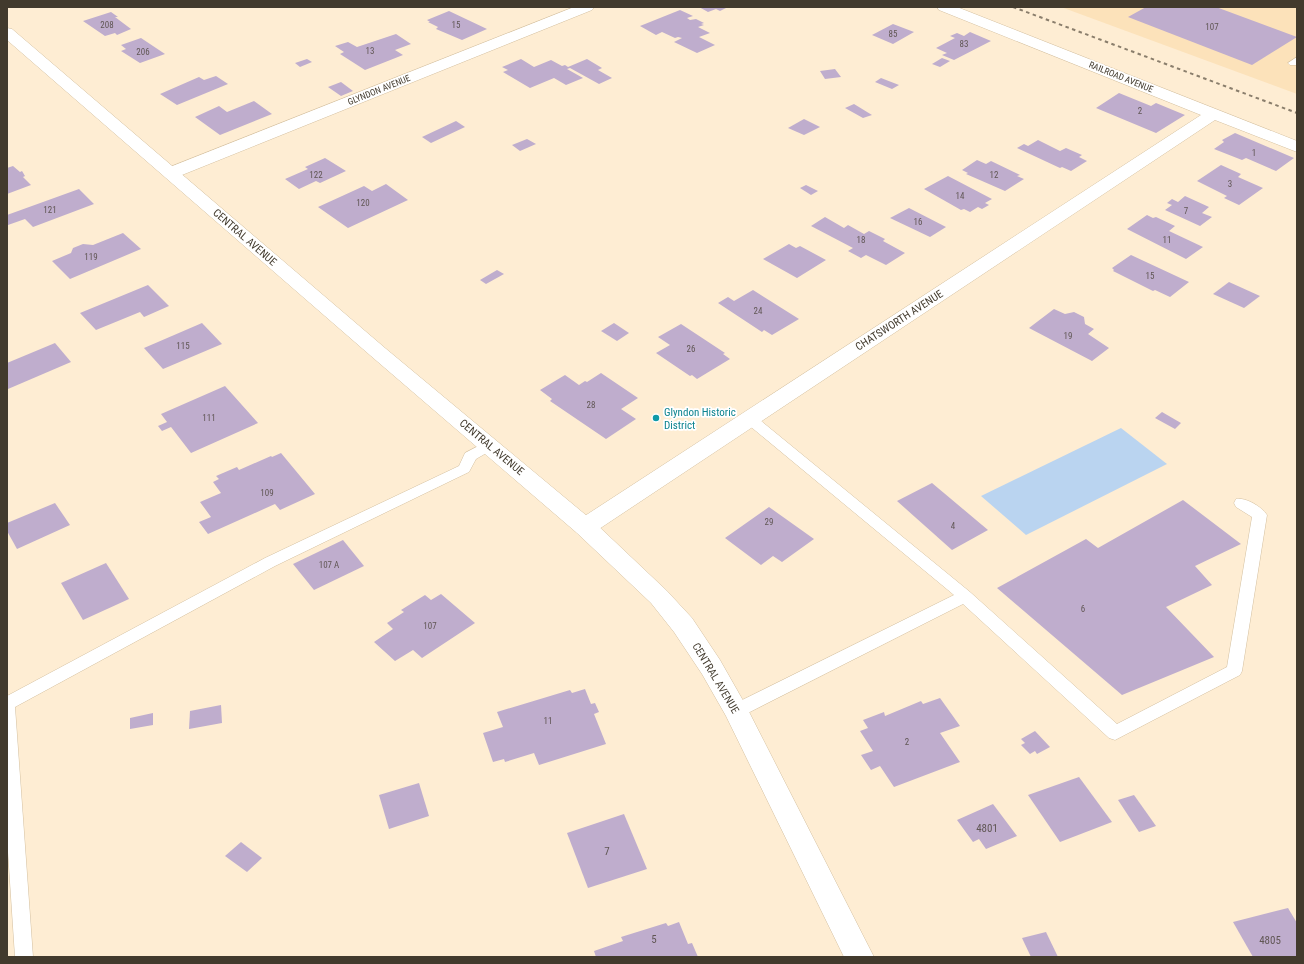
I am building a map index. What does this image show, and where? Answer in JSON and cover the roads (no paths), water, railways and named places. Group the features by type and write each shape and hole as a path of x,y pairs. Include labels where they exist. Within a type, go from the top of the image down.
{"street":[{"name":"GLYNDON AVENUE","path":"171,173 587,7"},
{"name":"RAILROAD AVENUE","path":"944,7 1297,147"},
{"name":"CENTRAL AVENUE","path":"7,32 378,352 490,445 585,527 649,587 683,625 711,668 736,711 859,957"},
{"name":"CHATSWORTH AVENUE","path":"585,527 1213,114"}],"lane":[{"path":"750,419 965,596 1115,733 1234,671 1260,515 1241,503"},
{"path":"24,957 7,705 270,562 464,469 470,456 490,445"},
{"path":"736,711 965,596"}],"water":[{"path":"1121,428 1167,464 1026,535 981,496"}],"railway":[{"path":"1013,7 1297,113"}],"place":[{"name":"Glyndon Historic District","path":"656,418"}]}
